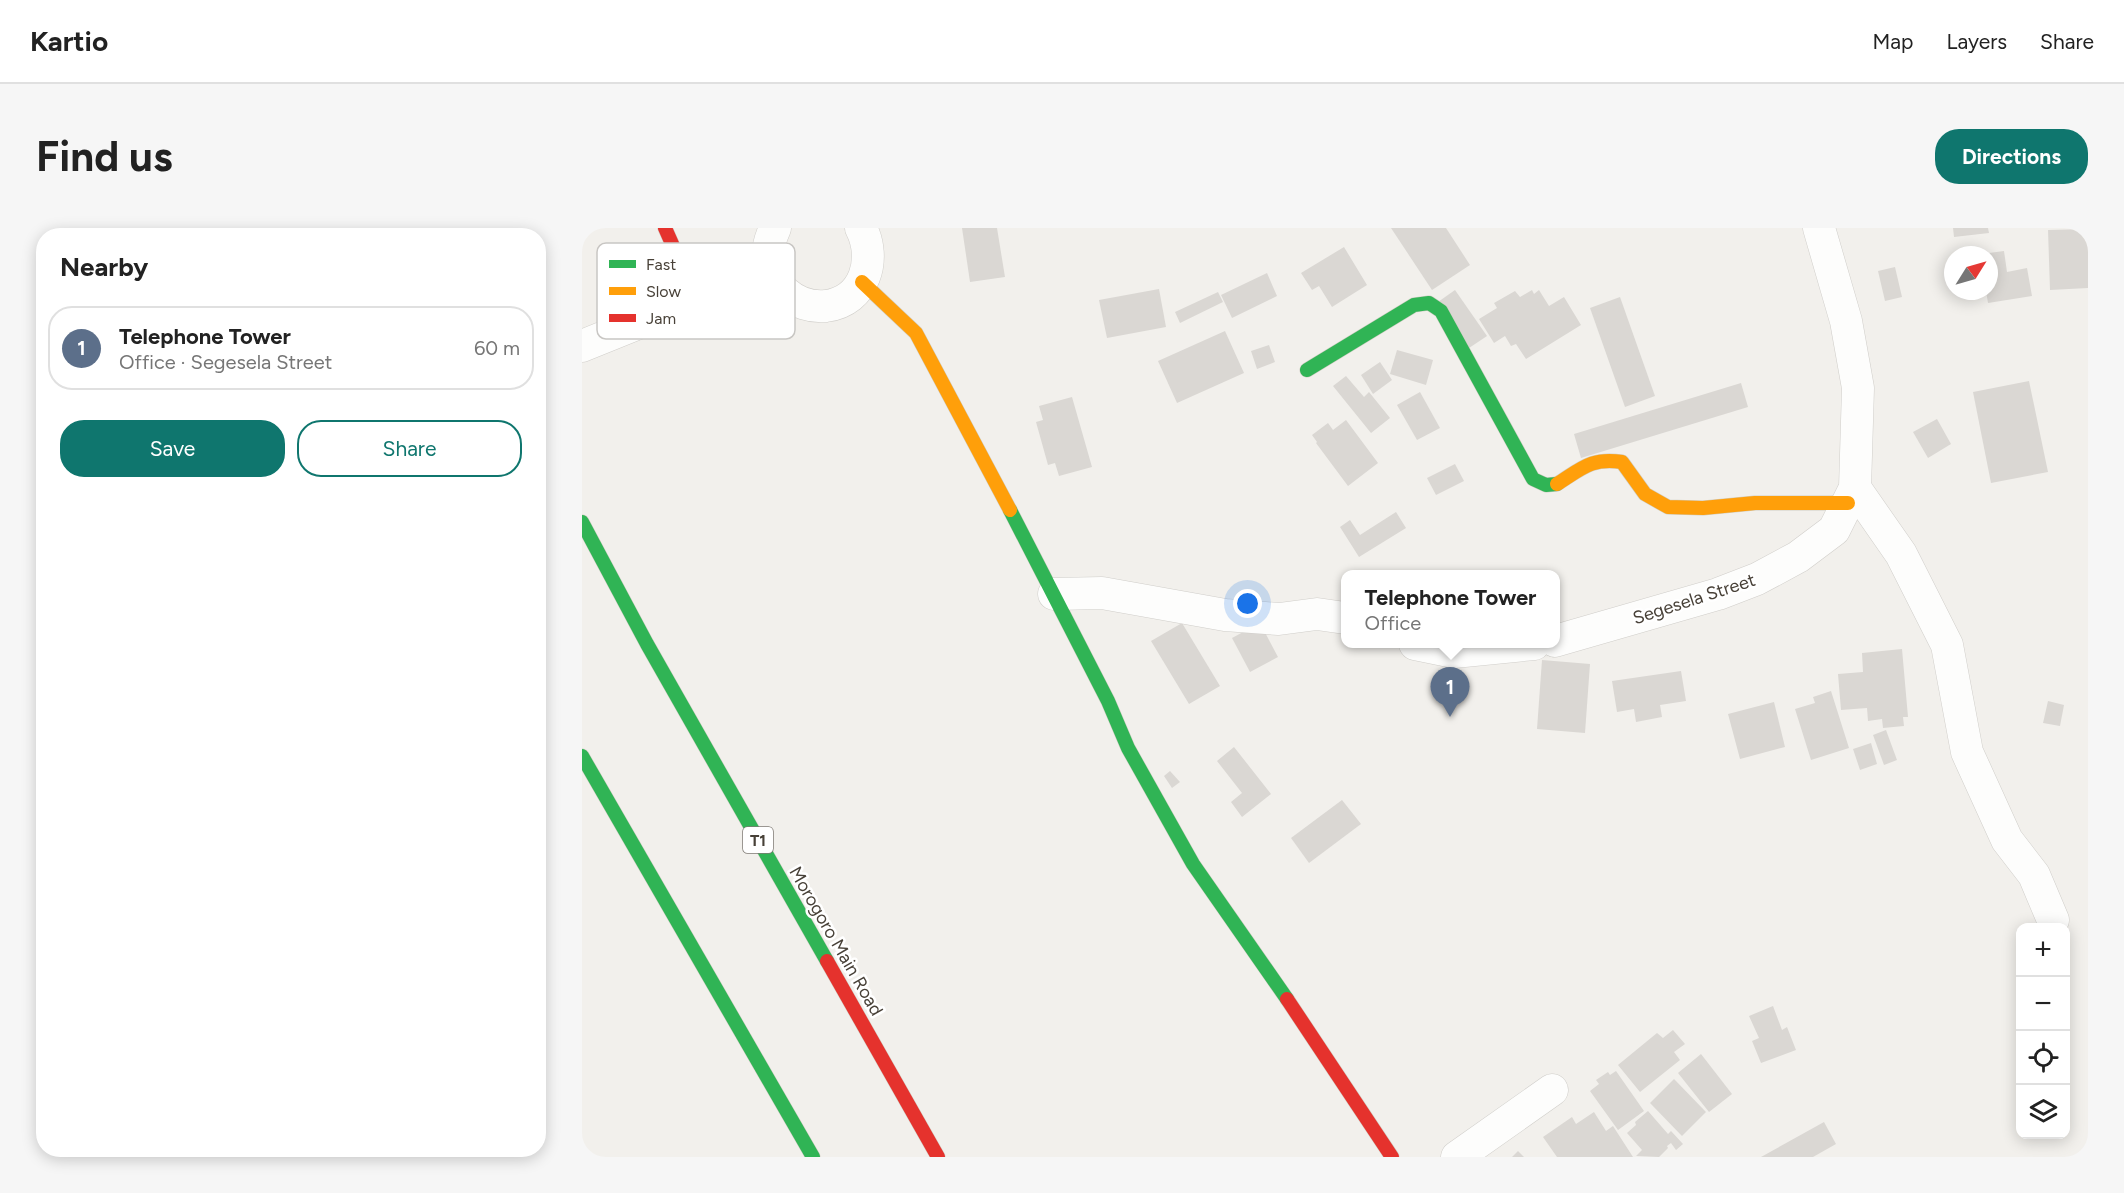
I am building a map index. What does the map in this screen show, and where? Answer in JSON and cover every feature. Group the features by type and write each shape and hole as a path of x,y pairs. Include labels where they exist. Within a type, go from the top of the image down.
{"main road":[{"path":"665,228 672,243"},
{"path":"862,282 916,333 1054,594 1108,701 1128,748 1193,864 1262,962 1392,1157"},
{"path":"1307,370 1414,305 1429,303 1441,311 1533,479 1546,485 1557,484 1583,467 1605,459 1622,462 1645,494 1668,507 1703,508 1852,496"},
{"name":"Morogoro Main Road","path":"582,522 647,644 938,1157"},
{"path":"582,756 813,1157"}],"street":[{"path":"770,243 775,228"},
{"path":"795,300 826,306 852,293 862,282 868,269 868,240 861,228"},
{"name":"Segesela Street","path":"1560,640 1718,594 1757,579 1798,557 1834,530 1852,496 1858,388 1846,321 1819,228"},
{"path":"582,346 599,339"},
{"path":"1852,496 1901,554 1947,645 1967,753 2007,840 2034,875 2053,920"},
{"path":"1054,594 1102,593 1225,615 1279,619 1317,614 1341,617"},
{"path":"1434,648 1454,652 1494,648"},
{"path":"1457,1157 1552,1090"}],"building":[{"path":"962,228 997,228 1005,277 970,282"},
{"path":"1391,228 1446,228 1470,265 1432,290"},
{"path":"1953,228 1988,228 1989,233 1954,237"},
{"path":"2088,229 2088,288 2050,290 2048,230"},
{"path":"1344,247 1367,285 1332,307 1319,286 1312,290 1301,273"},
{"path":"2004,251 2007,272 2027,268 2032,296 1988,303 1988,300 1998,300 1998,252"},
{"path":"1895,267 1902,297 1885,301 1878,271"},
{"path":"1267,273 1277,296 1232,318 1221,295"},
{"path":"1159,289 1166,327 1107,338 1099,300"},
{"path":"1455,290 1487,336 1469,348 1438,302"},
{"path":"1532,290 1534,294 1539,290 1549,306 1564,297 1581,325 1526,359 1516,344 1511,346 1505,336 1494,343 1479,319 1497,308 1494,303 1515,291 1520,297"},
{"path":"1218,292 1223,302 1180,323 1175,312"},
{"path":"1620,297 1655,396 1625,407 1590,308"},
{"path":"1225,331 1244,373 1177,403 1158,361"},
{"path":"1269,345 1275,362 1257,369 1251,351"},
{"path":"1397,350 1433,360 1426,385 1390,374"},
{"path":"1380,362 1392,380 1373,394 1361,375"},
{"path":"1346,376 1364,397 1369,392 1390,418 1371,433 1333,386"},
{"path":"2029,381 2048,472 1991,483 1973,392"},
{"path":"1741,383 1748,407 1581,458 1574,434"},
{"path":"1420,392 1440,428 1417,440 1397,405"},
{"path":"1072,397 1092,467 1059,476 1055,463 1048,465 1036,422 1043,420 1039,406"},
{"path":"1937,419 1951,444 1928,458 1913,432"},
{"path":"1346,420 1378,463 1348,486 1312,435 1328,423 1333,430"},
{"path":"1455,464 1464,481 1436,495 1427,478"},
{"path":"1396,512 1406,528 1359,557 1340,527 1350,520 1360,535"},
{"path":"1182,623 1220,686 1189,704 1151,641"},
{"path":"1260,623 1278,657 1250,672 1232,638"},
{"path":"1902,649 1908,717 1903,717 1904,726 1883,728 1882,719 1868,721 1867,708 1841,710 1838,674 1863,672 1862,653"},
{"path":"1542,660 1590,664 1585,733 1537,729"},
{"path":"1681,671 1686,701 1660,705 1662,717 1636,722 1634,709 1617,712 1612,681"},
{"path":"1831,691 1849,748 1811,760 1795,709 1815,703 1813,697"},
{"path":"2048,701 2064,705 2060,726 2043,723"},
{"path":"1774,702 1785,747 1740,759 1728,714"},
{"path":"1886,730 1897,760 1884,765 1873,735"},
{"path":"1871,743 1877,764 1860,770 1853,749"},
{"path":"1234,747 1271,794 1242,817 1231,802 1242,793 1217,761"},
{"path":"1170,771 1180,782 1172,788 1164,776"},
{"path":"1342,800 1361,824 1309,863 1291,838"},
{"path":"1773,1006 1782,1030 1787,1027 1796,1050 1761,1063 1752,1041 1759,1038 1749,1016"},
{"path":"1673,1030 1685,1044 1674,1052 1680,1060 1640,1092 1618,1065 1657,1033 1663,1038"},
{"path":"1701,1054 1732,1094 1709,1112 1678,1073"},
{"path":"1616,1071 1644,1111 1618,1130 1590,1091 1599,1084 1596,1080 1608,1072 1610,1075"},
{"path":"1674,1079 1706,1112 1682,1136 1650,1103"},
{"path":"1648,1111 1668,1134 1671,1131 1683,1144 1676,1150 1671,1143 1659,1157 1636,1156 1642,1150 1627,1133 1636,1125 1635,1122"},
{"path":"1594,1112 1606,1131 1613,1126 1633,1157 1557,1157 1543,1137 1572,1117 1576,1124"},
{"path":"1824,1122 1836,1144 1813,1157 1761,1157"},
{"path":"1518,1151 1524,1157 1512,1157"}],"traffic: fast":[{"path":"1307,370 1414,305 1429,303 1441,311 1533,479 1546,485 1557,484"},
{"path":"1010,510 1108,701 1128,748 1193,864 1287,999"},
{"path":"582,522 647,644 827,961"},
{"path":"582,756 813,1157"}],"traffic: slow":[{"path":"862,282 916,333 1010,510"},
{"path":"1557,484 1587,465 1612,461 1622,462 1645,494 1668,507 1703,508 1755,503 1848,503"}],"traffic: jam":[{"path":"665,228 672,243"},
{"path":"827,961 938,1157"},
{"path":"1287,999 1392,1157"}],"place":[{"name":"Telephone Tower","path":"1450,717"}]}
